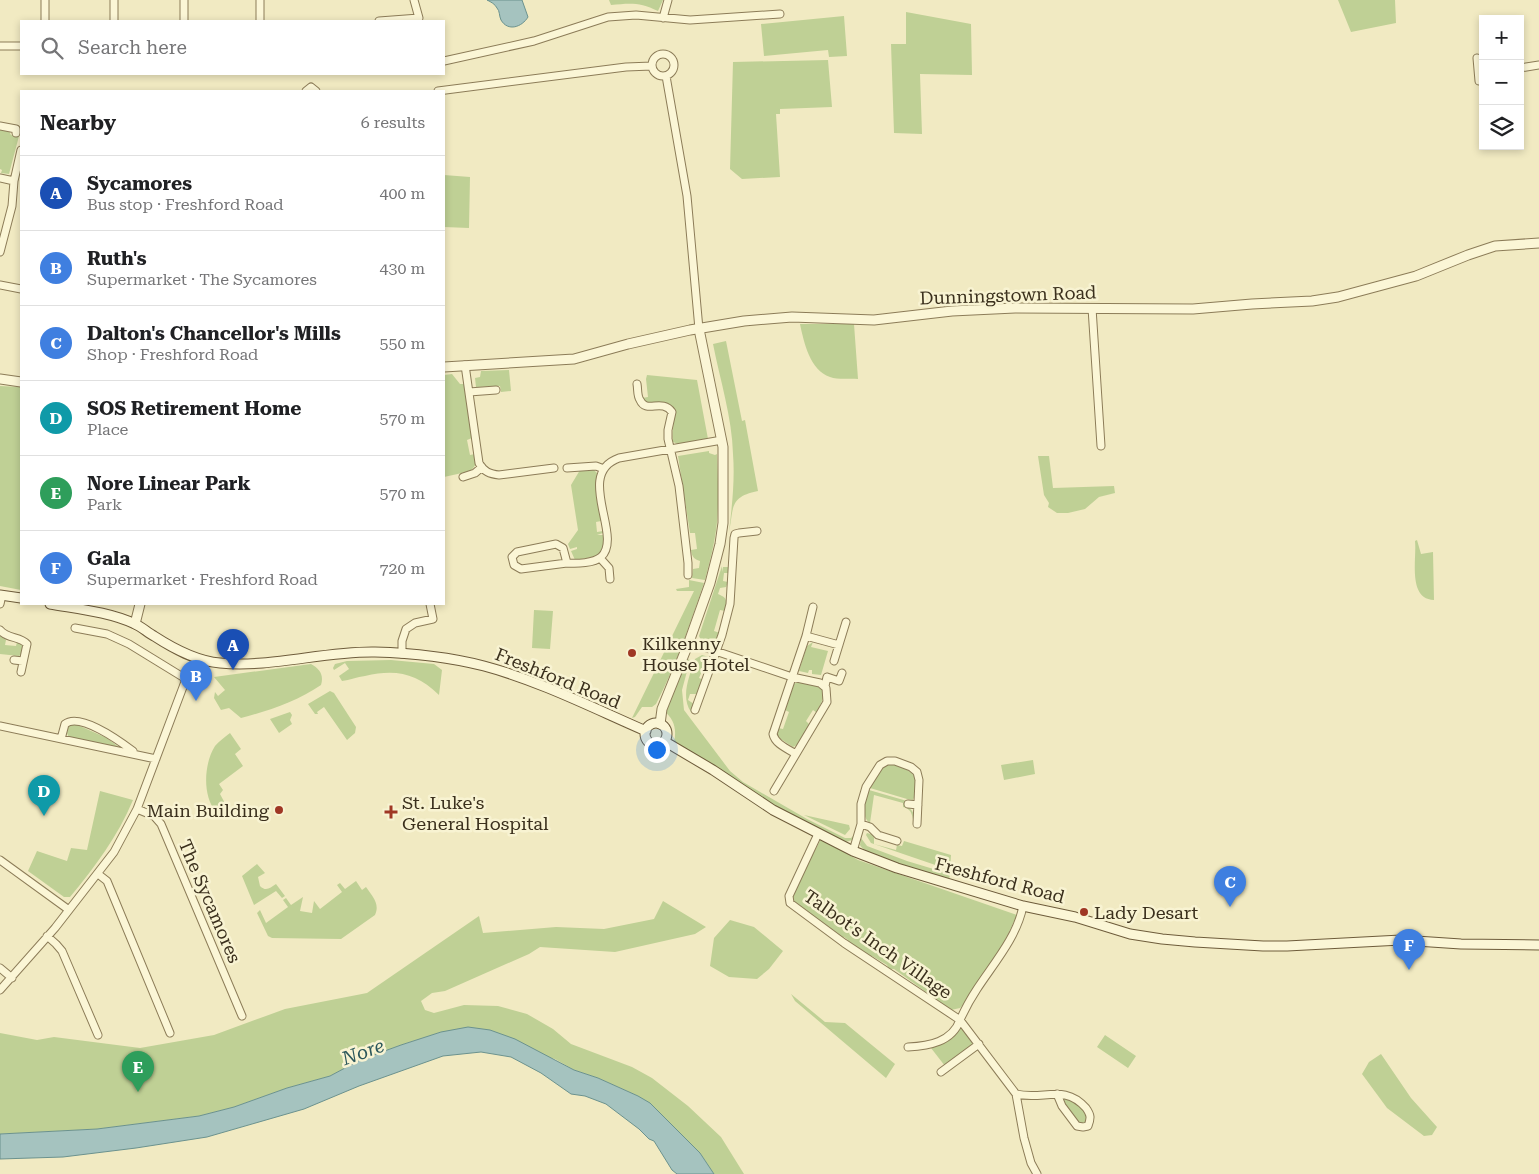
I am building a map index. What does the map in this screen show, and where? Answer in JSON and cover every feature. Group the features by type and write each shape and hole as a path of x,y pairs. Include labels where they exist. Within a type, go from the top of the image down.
{"main road":[{"name":"Dunningstown Road","path":"445,367 574,359 628,344 699,329 744,322 792,318 874,320 952,311 1027,307 1193,309 1252,304 1312,302 1416,276 1468,254 1495,246 1539,243"},
{"path":"664,741 666,732 660,724 662,709 710,583 720,544 723,523 722,440 699,329"},
{"path":"0,379 20,382"},
{"path":"1,598 20,598"},
{"name":"Freshford Road","path":"55,605 107,615 135,624 176,649 198,659 219,663 376,652 426,656 470,663 513,675 577,700 646,731 646,736 650,743 657,745 664,741 713,770 773,810 853,851 897,868 1023,906 1075,917 1130,934 1195,942 1287,946 1401,940 1461,944 1539,945"},
{"path":"135,624 140,605"},
{"path":"646,731 652,724 660,724"}],"street":[{"path":"45,0 45,20"},
{"path":"114,0 114,20"},
{"path":"184,0 184,20"},
{"path":"260,0 260,20"},
{"path":"392,20 419,18 414,0"},
{"path":"664,18 668,0"},
{"path":"445,61 534,41 608,17 636,15 690,20 780,14"},
{"path":"0,46 20,46"},
{"path":"661,54 667,54 675,62 675,68 672,73 666,76 658,75 652,66 656,56 661,54"},
{"path":"1476,58 1479,72"},
{"path":"1524,67 1539,65"},
{"path":"445,90 626,67 652,66"},
{"path":"666,76 686,196 699,329"},
{"path":"0,126 16,129 16,133"},
{"path":"0,252 12,207 14,181 20,154"},
{"path":"0,178 14,181"},
{"path":"12,207 20,207"},
{"path":"0,284 20,289"},
{"path":"1092,308 1101,446"},
{"path":"465,365 479,463 482,468 490,474 499,475 554,468"},
{"path":"637,384 639,400 642,404 650,407 666,406 672,412 668,430 680,486 692,563 688,575"},
{"path":"469,392 496,390"},
{"path":"567,563 563,548 556,544 517,552 512,556 514,566 521,569 567,563 578,564 600,558 605,552 608,538 601,503 600,480 604,469 613,460 722,440"},
{"path":"571,470 596,466 604,469"},
{"path":"463,477 475,473 482,468"},
{"path":"695,710 716,652 730,604 735,534 757,531"},
{"path":"600,558 609,568 610,580"},
{"path":"402,654 402,641 406,629 415,623 432,618 430,605"},
{"path":"796,754 777,742 773,734 806,636 813,607"},
{"path":"834,662 846,622"},
{"path":"75,628 107,634 122,640 186,678"},
{"path":"0,630 7,636 25,641 27,644 21,672"},
{"path":"806,636 839,646"},
{"path":"689,642 792,677 820,682 825,686 827,702 774,791"},
{"path":"0,990 69,910 114,852 137,809 186,678 198,659"},
{"path":"14,660 23,661"},
{"path":"825,686 827,677 839,681 842,673"},
{"path":"61,739 65,724 73,721 88,724 104,732 136,753"},
{"path":"0,726 136,753 156,759"},
{"path":"853,851 861,824 861,804 866,786 878,768 887,761 895,761 911,767 917,772 919,780 917,824"},
{"path":"908,804 918,805"},
{"name":"The Sycamores","path":"137,809 154,816 162,824 242,1016"},
{"path":"861,824 870,827 878,835 897,841"},
{"name":"Talbot's Inch Village","path":"818,834 789,896 790,903 844,943 960,1020 1016,1094 1024,1138 1031,1163 1037,1174"},
{"path":"0,860 69,910"},
{"path":"98,874 107,881 170,1033"},
{"name":"Talbot's Inch Village","path":"908,1047 930,1046 946,1038 954,1031 976,990 1002,952 1019,922 1023,906"},
{"path":"47,936 62,951 98,1035"},
{"path":"0,968 12,978"},
{"path":"941,1072 979,1044"},
{"path":"1016,1094 1025,1096 1057,1094 1066,1094 1076,1099 1090,1113 1091,1119 1088,1126 1077,1126 1062,1106 1057,1094"}],"green space":[{"path":"609,0 663,0 658,11 635,4 611,5"},
{"path":"1338,0 1395,0 1396,23 1351,32"},
{"path":"906,12 971,24 972,75 920,74 922,134 894,133 891,44 906,44"},
{"path":"844,16 847,56 829,57 828,50 764,56 761,24"},
{"path":"828,60 832,107 780,109 780,114 776,114 780,177 742,179 730,169 733,62"},
{"path":"0,129 9,131 11,135 19,136 9,174 1,173 2,170 0,169"},
{"path":"445,175 470,177 469,228 445,227"},
{"path":"800,324 854,324 858,379 833,378 817,368 809,355"},
{"path":"726,341 742,421 745,420 758,491 742,496 734,504 729,532 734,464 732,440 728,412 713,344"},
{"path":"509,370 511,391 501,392 500,386 476,387 475,378 480,377 481,371"},
{"path":"452,374 460,384 464,384 472,438 467,440 470,455 475,454 476,464 471,471 445,477 445,375"},
{"path":"647,375 697,380 708,439 678,444 673,442 673,409 670,405 663,402 646,403 642,398 648,397"},
{"path":"0,386 20,387 20,590 0,586"},
{"path":"709,451 709,453 717,454 718,505 715,537 705,580 692,578 693,569 699,568 700,561 691,552 691,550 697,549 695,533 690,533 678,456"},
{"path":"1038,456 1049,456 1053,488 1114,486 1115,493 1099,497 1085,509 1068,513 1057,513 1048,507 1049,503 1044,495"},
{"path":"580,470 594,470 598,474 596,480 601,521 596,522 597,532 603,531 603,533 597,535 604,535 604,541 603,549 599,556 575,560 571,551 577,549 577,547 570,549 568,544 578,530 571,485"},
{"path":"1417,540 1421,554 1433,552 1434,600 1426,598 1420,593 1417,585 1415,576 1415,541"},
{"path":"722,566 722,572 723,567 729,567 729,573 724,573 723,581 728,582 726,587 720,588 718,594 725,598 726,605 725,611 720,610 714,631 720,633 717,643 711,647 703,644 699,636"},
{"path":"689,580 704,583 676,660 656,704 652,707 642,707 635,717 632,718 694,591 677,591 676,589 689,587"},
{"path":"534,610 553,611 550,649 532,648"},
{"path":"0,636 6,640 5,645 16,646 17,642 23,645 21,654 19,656 0,654"},
{"path":"813,642 811,647 828,651 821,675 812,674 812,670 809,670 808,673 799,671 807,646"},
{"path":"702,655 712,658 709,667 704,666 699,678 704,680 698,694 690,694 688,700 694,704 691,712 686,699 687,686 695,659"},
{"path":"687,659 690,660 682,690 684,710 730,771 743,782 807,819 845,838 851,838 854,835 852,840 846,842 786,812 751,792 674,742 674,725 664,711"},
{"path":"391,660 434,664 442,670 439,695 414,677 386,673 342,681 339,676 349,669 345,663 334,670 333,668 335,664 347,661"},
{"path":"311,664 320,673 322,678 321,685 293,701 272,709 241,718 229,708 221,710 214,698 215,692 218,696 225,690 214,677"},
{"path":"799,682 823,688 824,696 817,713 813,710 806,721 810,725 797,745 793,747 776,736 778,728 783,729 789,712 783,709 793,684"},
{"path":"330,691 334,693 356,727 355,733 347,740 324,707 317,712 318,714 315,714 308,704"},
{"path":"290,712 292,724 279,733 270,719"},
{"path":"73,723 107,738 120,748 69,738 67,733 68,727"},
{"path":"230,733 241,749 235,754 243,766 219,784 223,790 220,794 227,807 216,812 208,797 207,770 211,753 215,746"},
{"path":"1033,760 1035,774 1004,780 1001,765"},
{"path":"887,764 906,769 914,775 917,783 913,800 870,788"},
{"path":"869,790 907,801 905,806 913,813 915,824 911,812 903,807 903,803 874,795 870,823 864,812"},
{"path":"100,791 133,800 113,839 97,863 70,897 64,897 28,871 37,851 67,861 71,848 87,850"},
{"path":"804,815 849,825 850,829 845,835"},
{"path":"867,833 874,835 874,844 896,850 897,845 902,846 904,841 951,855 950,870 871,843 866,835"},
{"path":"861,838 867,846 950,874 949,880 901,866 874,855 860,845"},
{"path":"821,839 858,860 1017,915 1001,949 966,1002 960,1008 951,1010 894,969 889,969 887,965 872,956 870,958 848,943 848,940 844,937 841,938 836,932 834,933 793,901 794,891"},
{"path":"257,864 265,873 258,877 260,886 266,889 276,884 285,896 282,898 276,891 254,905 242,876"},
{"path":"356,881 362,890 366,887 375,901 377,907 375,915 341,939 272,938 268,936 257,913 260,910 266,923 288,907 283,900 286,898 291,905 303,897 300,911 312,913 314,901 320,909 342,892 337,885 340,883 345,889"},
{"path":"663,901 706,927 695,934 615,952 540,947 529,954 445,991 432,993 421,1001 425,1010 434,1013 464,1005 498,1006 527,1014 553,1029 571,1044 632,1067 652,1078 688,1106 721,1137 744,1174 714,1174 700,1153 638,1096 598,1078 574,1070 555,1059 441,1032 361,1060 330,1076 287,1088 234,1107 199,1116 97,1129 0,1134 0,1033 37,1040 54,1037 140,1048 214,1035 285,1009 367,993 479,916 483,933 556,927 604,929 654,919"},
{"path":"730,920 754,927 783,951 769,969 757,979 729,977 710,966 714,938"},
{"path":"791,994 825,1022 845,1023 895,1064 886,1078 795,1001"},
{"path":"960,1026 975,1043 945,1066 931,1048"},
{"path":"1105,1035 1136,1056 1128,1068 1097,1047"},
{"path":"1381,1054 1411,1098 1437,1127 1432,1135 1424,1136 1387,1108 1362,1074 1369,1062"},
{"path":"1061,1097 1077,1102 1088,1113 1086,1123 1082,1125 1072,1118"}],"water":[{"path":"487,0 522,0 528,17 519,26 507,26 501,20 499,11 493,3"},
{"path":"468,1027 490,1030 515,1039 574,1070 598,1078 650,1103 700,1153 714,1174 677,1174 672,1170 654,1141 606,1104 585,1096 571,1094 541,1073 511,1057 481,1052 443,1056 359,1086 304,1109 207,1137 63,1157 0,1159 0,1134 97,1129 199,1116 234,1107 287,1088 330,1076 360,1060 401,1045 441,1032"}],"place":[{"name":"Kilkenny House Hotel","path":"632,653"},
{"name":"Sycamores","path":"233,670"},
{"name":"Ruth's","path":"196,701"},
{"name":"Main Building","path":"279,810"},
{"name":"St. Luke's General Hospital","path":"391,812"},
{"name":"SOS Retirement Home","path":"44,816"},
{"name":"Dalton's Chancellor's Mills","path":"1230,907"},
{"name":"Lady Desart","path":"1084,912"},
{"name":"Gala","path":"1409,970"},
{"name":"Nore Linear Park","path":"138,1092"}],"water label":[{"name":"Nore","path":"363,1052"}]}
